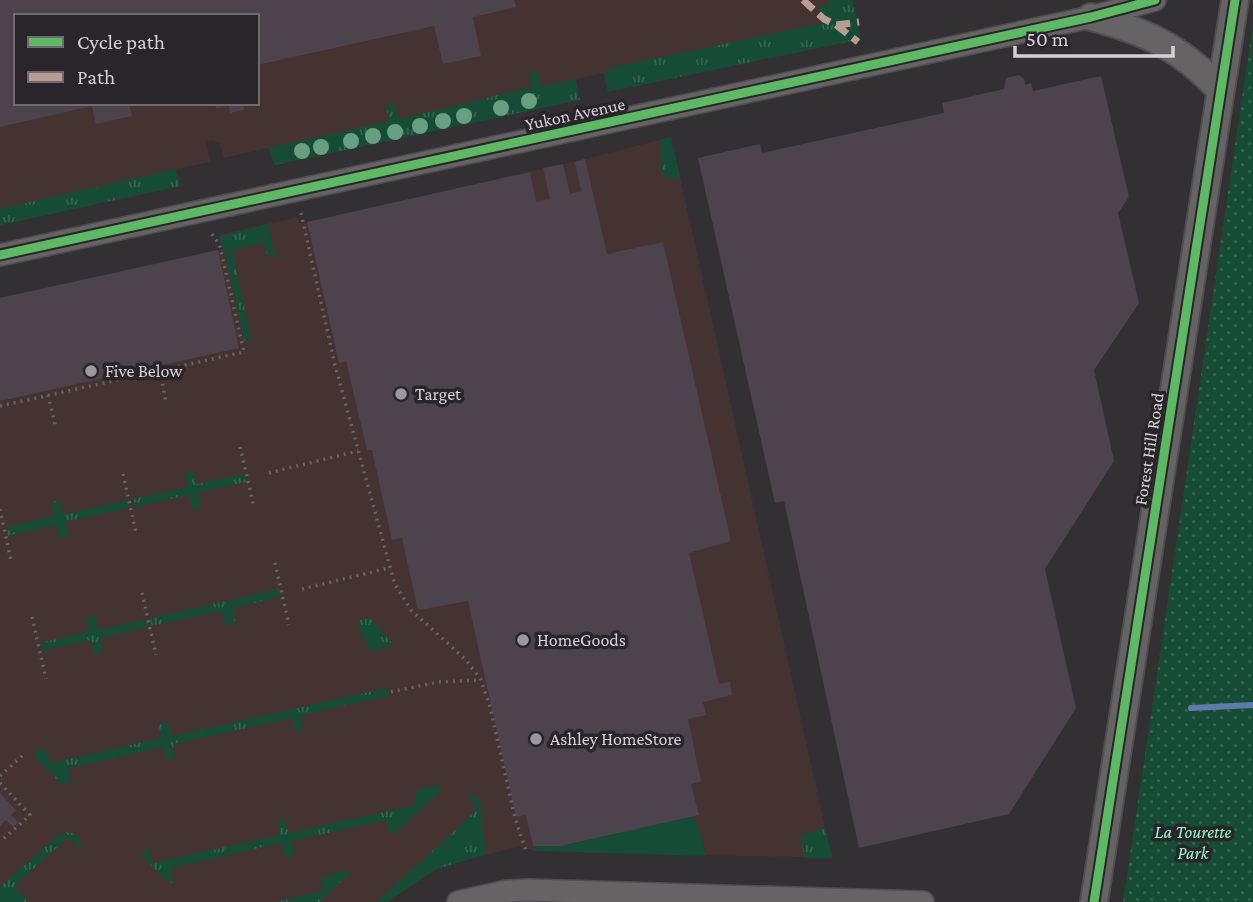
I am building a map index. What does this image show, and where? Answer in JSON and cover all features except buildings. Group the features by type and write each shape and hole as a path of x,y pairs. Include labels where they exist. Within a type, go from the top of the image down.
{"street":[{"name":"Yukon Avenue","path":"0,255 1089,8 1155,0"},
{"name":"Forest Hill Road","path":"1094,902 1235,0"},
{"path":"1089,8 1166,45 1199,67 1220,90"},
{"path":"458,902 507,891 529,890 923,902"}],"path":[{"path":"301,213 335,365 394,584 419,618 466,660 481,680 490,706 515,818 526,851"},
{"path":"0,406 244,352 221,251 211,233"},
{"path":"160,370 166,404"},
{"path":"48,395 55,428"},
{"path":"240,447 254,507"},
{"path":"269,473 358,451"},
{"path":"123,474 136,533"},
{"path":"0,509 11,561"},
{"path":"275,563 289,625"},
{"path":"302,589 390,568"},
{"path":"142,593 156,655"},
{"path":"32,617 46,679"},
{"path":"391,692 438,682 481,680"},
{"path":"0,776 23,755"},
{"path":"0,783 30,815 0,842"},
{"path":"7,800 11,796"}],"shaded area":[{"path":"0,0 851,0 861,39 608,92 603,73 576,79 580,100 275,165 268,148 223,158 220,143 206,141 210,162 176,169 180,186 0,225"},
{"path":"671,137 832,858 534,851 519,846 440,867 387,902 0,902 0,298 223,249 219,235 298,217 300,224"}],"green space":[{"path":"828,0 852,0 861,39 608,92 604,73 610,71 610,68 822,23 819,7 829,4"},
{"name":"La Tourette Park","path":"1253,23 1253,902 1123,902 1139,796"},
{"path":"533,71 537,73 541,86 575,79 580,100 275,165 268,148 389,121 386,106 391,103 394,104 399,119 532,87 529,76"},
{"path":"671,137 680,178 671,180 662,174 660,140"},
{"path":"175,169 180,186 0,225 0,209"},
{"path":"268,224 275,257 267,257 264,243 232,250 251,339 244,341 224,249 218,237"},
{"path":"193,472 197,484 244,474 246,482 198,492 201,506 197,509 192,508 189,495 134,507 132,499 188,487 185,474"},
{"path":"57,500 63,515 127,500 129,508 65,522 68,535 63,539 59,538 56,525 8,536 6,527 54,516 52,503"},
{"path":"279,589 280,597 233,608 233,625 225,624 222,611 152,626 150,618"},
{"path":"95,617 98,630 146,619 147,627 100,638 102,651 99,654 93,653 90,640 42,651 40,643 88,632 86,619"},
{"path":"370,618 392,643 391,647 370,651 365,636 361,636 359,620"},
{"path":"387,688 389,696 301,715 302,731 295,731 292,718 173,744 173,760 167,759 163,747 69,768 71,781 62,785 33,755 35,751 45,749 51,763 161,738 159,725 163,722 168,724 172,736"},
{"path":"436,785 441,788 440,792 393,834 386,820 292,841 294,854 288,858 281,843 170,868 173,882 170,884 141,855 143,850 148,849 153,863 280,835 278,822 283,818 289,833 416,805 415,791"},
{"path":"472,794 480,799 486,854 434,870 387,902 377,902 477,810 469,798"},
{"path":"692,816 699,829 706,856 534,851 533,846 560,846"},
{"path":"825,827 832,858 805,858 800,836"},
{"path":"64,832 73,833 82,842 82,847 78,847 69,837 14,886 28,902 0,902 0,887"},
{"path":"347,870 348,875 319,902 274,902 323,891 322,877"}],"waterway":[{"path":"1191,708 1253,705"}],"marked path":[{"path":"803,0 824,19 836,25 859,22"},
{"path":"836,25 858,42"}],"cycle path":[{"path":"0,255 1091,17 1155,0"},
{"path":"1094,902 1235,0"}],"place":[{"name":"Five Below","path":"91,371"},
{"name":"Target","path":"401,394"},
{"name":"HomeGoods","path":"523,640"},
{"name":"Ashley HomeStore","path":"536,739"}]}
